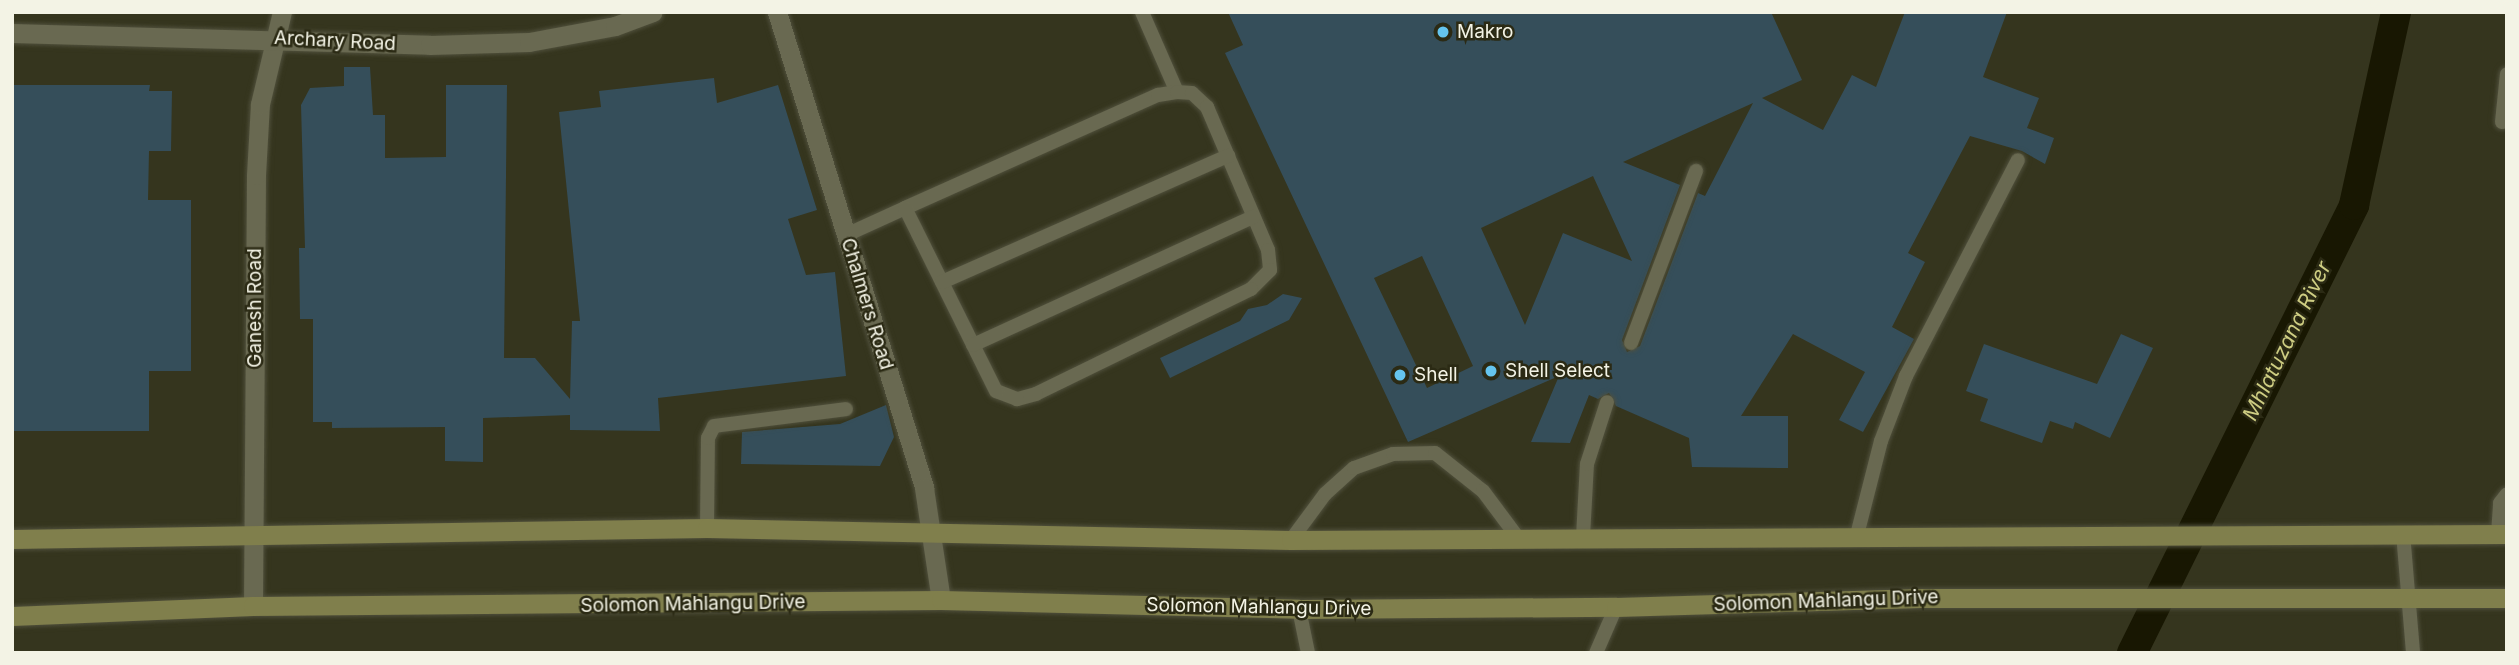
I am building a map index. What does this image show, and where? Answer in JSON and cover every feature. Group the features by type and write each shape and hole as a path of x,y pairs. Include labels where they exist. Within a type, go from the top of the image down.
{"main road":[{"path":"12,539 256,538 707,528 933,530 1291,540 2362,532 2502,534"},
{"name":"Solomon Mahlangu Drive","path":"12,616 254,606 941,600 1299,609 1616,607 2041,598 2507,598"}],"street":[{"name":"Ganesh Road","path":"254,606 256,175 260,104 282,12"},
{"name":"Archary Road","path":"12,33 274,37 430,45 528,42 615,26 653,12"},
{"name":"Chalmers Road","path":"778,12 933,530 941,600"}],"lane":[{"path":"1142,12 1177,92"},
{"path":"2502,122 2507,74"},
{"path":"846,235 905,208 1158,95 1192,93 1207,107 1268,250 1270,270 1251,289 1036,394 1017,399 996,391 905,208"},
{"path":"942,282 1228,156"},
{"path":"1857,535 1881,441 1906,376 2018,160"},
{"path":"1632,343 1696,171"},
{"path":"973,345 1253,217"},
{"path":"1583,537 1587,464 1607,402"},
{"path":"707,528 708,438 714,426 846,409"},
{"path":"1291,540 1325,494 1354,468 1393,454 1435,453 1483,491 1518,538"},
{"path":"2502,534 2500,503 2507,494"},
{"path":"2403,533 2412,600 2413,653"},
{"path":"1596,653 1616,607"},
{"path":"1299,609 1308,653"}],"building":[{"path":"1228,12 1771,12 1802,80 1762,98 1823,130 1852,75 1876,87 1905,12 2007,12 1983,77 2039,98 2027,128 2054,138 2045,164 2022,151 1970,136 1908,253 1925,262 1892,327 1914,339 1863,432 1839,420 1865,372 1793,334 1741,416 1788,416 1788,468 1692,467 1689,438 1616,406 1609,393 1598,399 1589,395 1570,443 1531,442 1559,376 1408,442 1225,53 1243,45","holes":["1753,103 1705,196 1698,193 1640,346 1627,352 1622,340 1680,185 1623,162","1593,176 1632,261 1563,233 1525,325 1481,228","1422,256 1473,366 1427,388 1374,278"]},
{"path":"344,67 370,67 373,115 385,115 385,158 446,157 446,85 507,85 504,358 535,358 570,399 572,321 580,321 559,112 601,107 599,91 714,78 717,103 778,85 817,210 788,219 806,275 835,272 846,376 658,398 660,431 570,430 570,415 483,418 483,462 445,461 445,427 332,428 332,422 313,422 313,319 300,319 299,248 305,248 301,105 310,88 344,86"},
{"path":"12,85 150,85 149,91 172,91 171,151 149,151 148,200 191,200 191,371 149,371 149,431 12,431"},
{"path":"1283,294 1302,298 1289,320 1170,378 1160,358 1240,321 1248,309 1267,305"},
{"path":"2121,334 2153,348 2110,438 2075,422 2073,429 2050,421 2042,443 1980,421 1988,399 1966,391 1984,344 2097,384"},
{"path":"886,405 894,437 880,466 741,464 742,432 840,424"}],"waterway":[{"name":"Mhlatuzana River","path":"2132,653 2354,205 2396,12"}],"place":[{"name":"Makro","path":"1443,32"},
{"name":"Shell Select","path":"1491,371"},
{"name":"Shell","path":"1400,375"}]}
